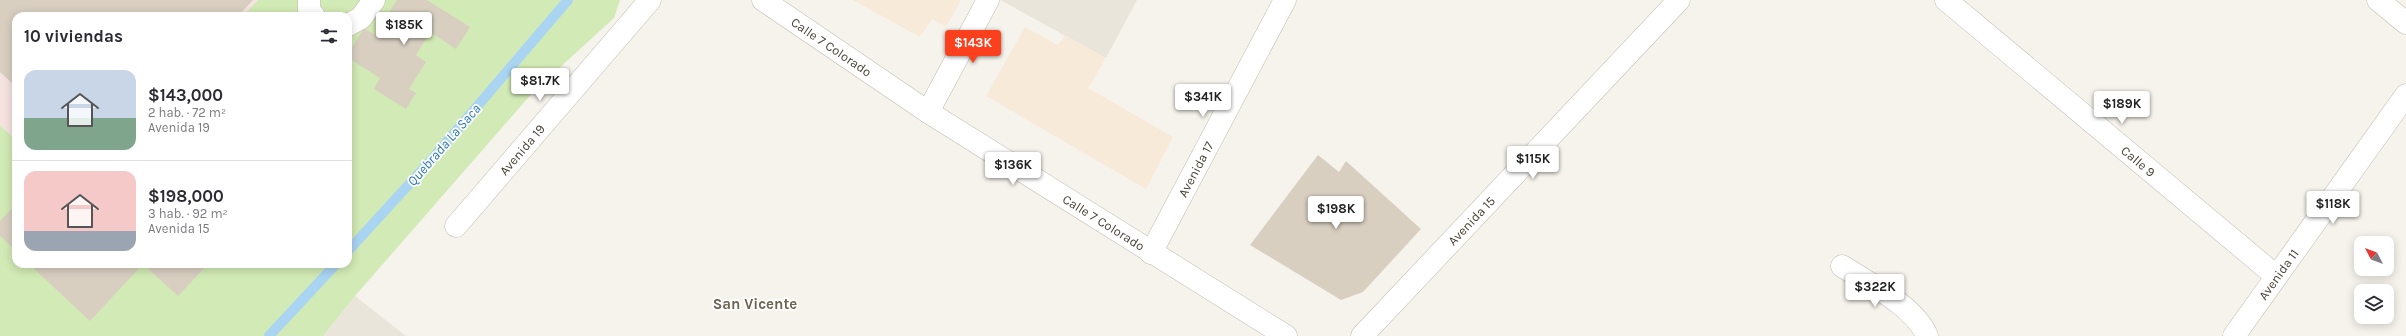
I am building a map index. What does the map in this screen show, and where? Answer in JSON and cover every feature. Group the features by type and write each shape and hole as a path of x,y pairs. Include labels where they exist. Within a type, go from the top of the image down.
{"street":[{"path":"309,0 309,10 311,12"},
{"path":"352,23 361,18 374,0"},
{"name":"Avenida 19","path":"456,226 650,0"},
{"name":"Calle 7 Colorado","path":"763,0 928,112 1151,253 1286,336"},
{"path":"928,112 988,0"},
{"name":"Avenida 17","path":"1151,253 1285,0"},
{"name":"Avenida 15","path":"1362,336 1679,0"},
{"name":"Calle 9","path":"1946,0 2276,276"},
{"path":"2378,0 2406,23"},
{"name":"Avenida 11","path":"2234,336 2406,95"},
{"path":"1842,266 1910,311 1924,328 1927,336"}],"shaded area":[{"path":"0,0 258,0 247,12 12,12 12,136 0,125"},
{"path":"853,0 961,0 946,27 932,19 920,37"},
{"path":"1000,0 1137,0 1106,58"},
{"path":"1025,27 1058,45 1065,35 1106,58 1088,88 1173,137 1146,189 986,96"},
{"path":"355,296 406,336 323,336"}],"green space":[{"path":"258,0 620,0 614,18 534,91 355,296 323,336 0,336 0,125 12,136 12,268 352,268 352,12 247,12"}],"building":[{"path":"0,0 253,0 242,12 12,12 12,83 0,72"},
{"path":"397,0 427,0 470,27 456,49 430,32 416,55 426,62 409,89 416,93 406,109 374,89 380,78 352,60 352,48 364,28 375,35"},
{"path":"1318,155 1339,172 1346,161 1421,229 1363,292 1341,300 1250,245"},
{"path":"12,208 12,247 0,236 0,221"},
{"path":"33,268 139,268 90,321"},
{"path":"147,268 204,268 178,296"}],"waterway":[{"name":"Quebrada La Saca","path":"352,247 433,158 568,0"},
{"name":"Quebrada La Saca","path":"269,336 332,268"}],"district":[{"name":"San Vicente","path":"755,304"}]}
